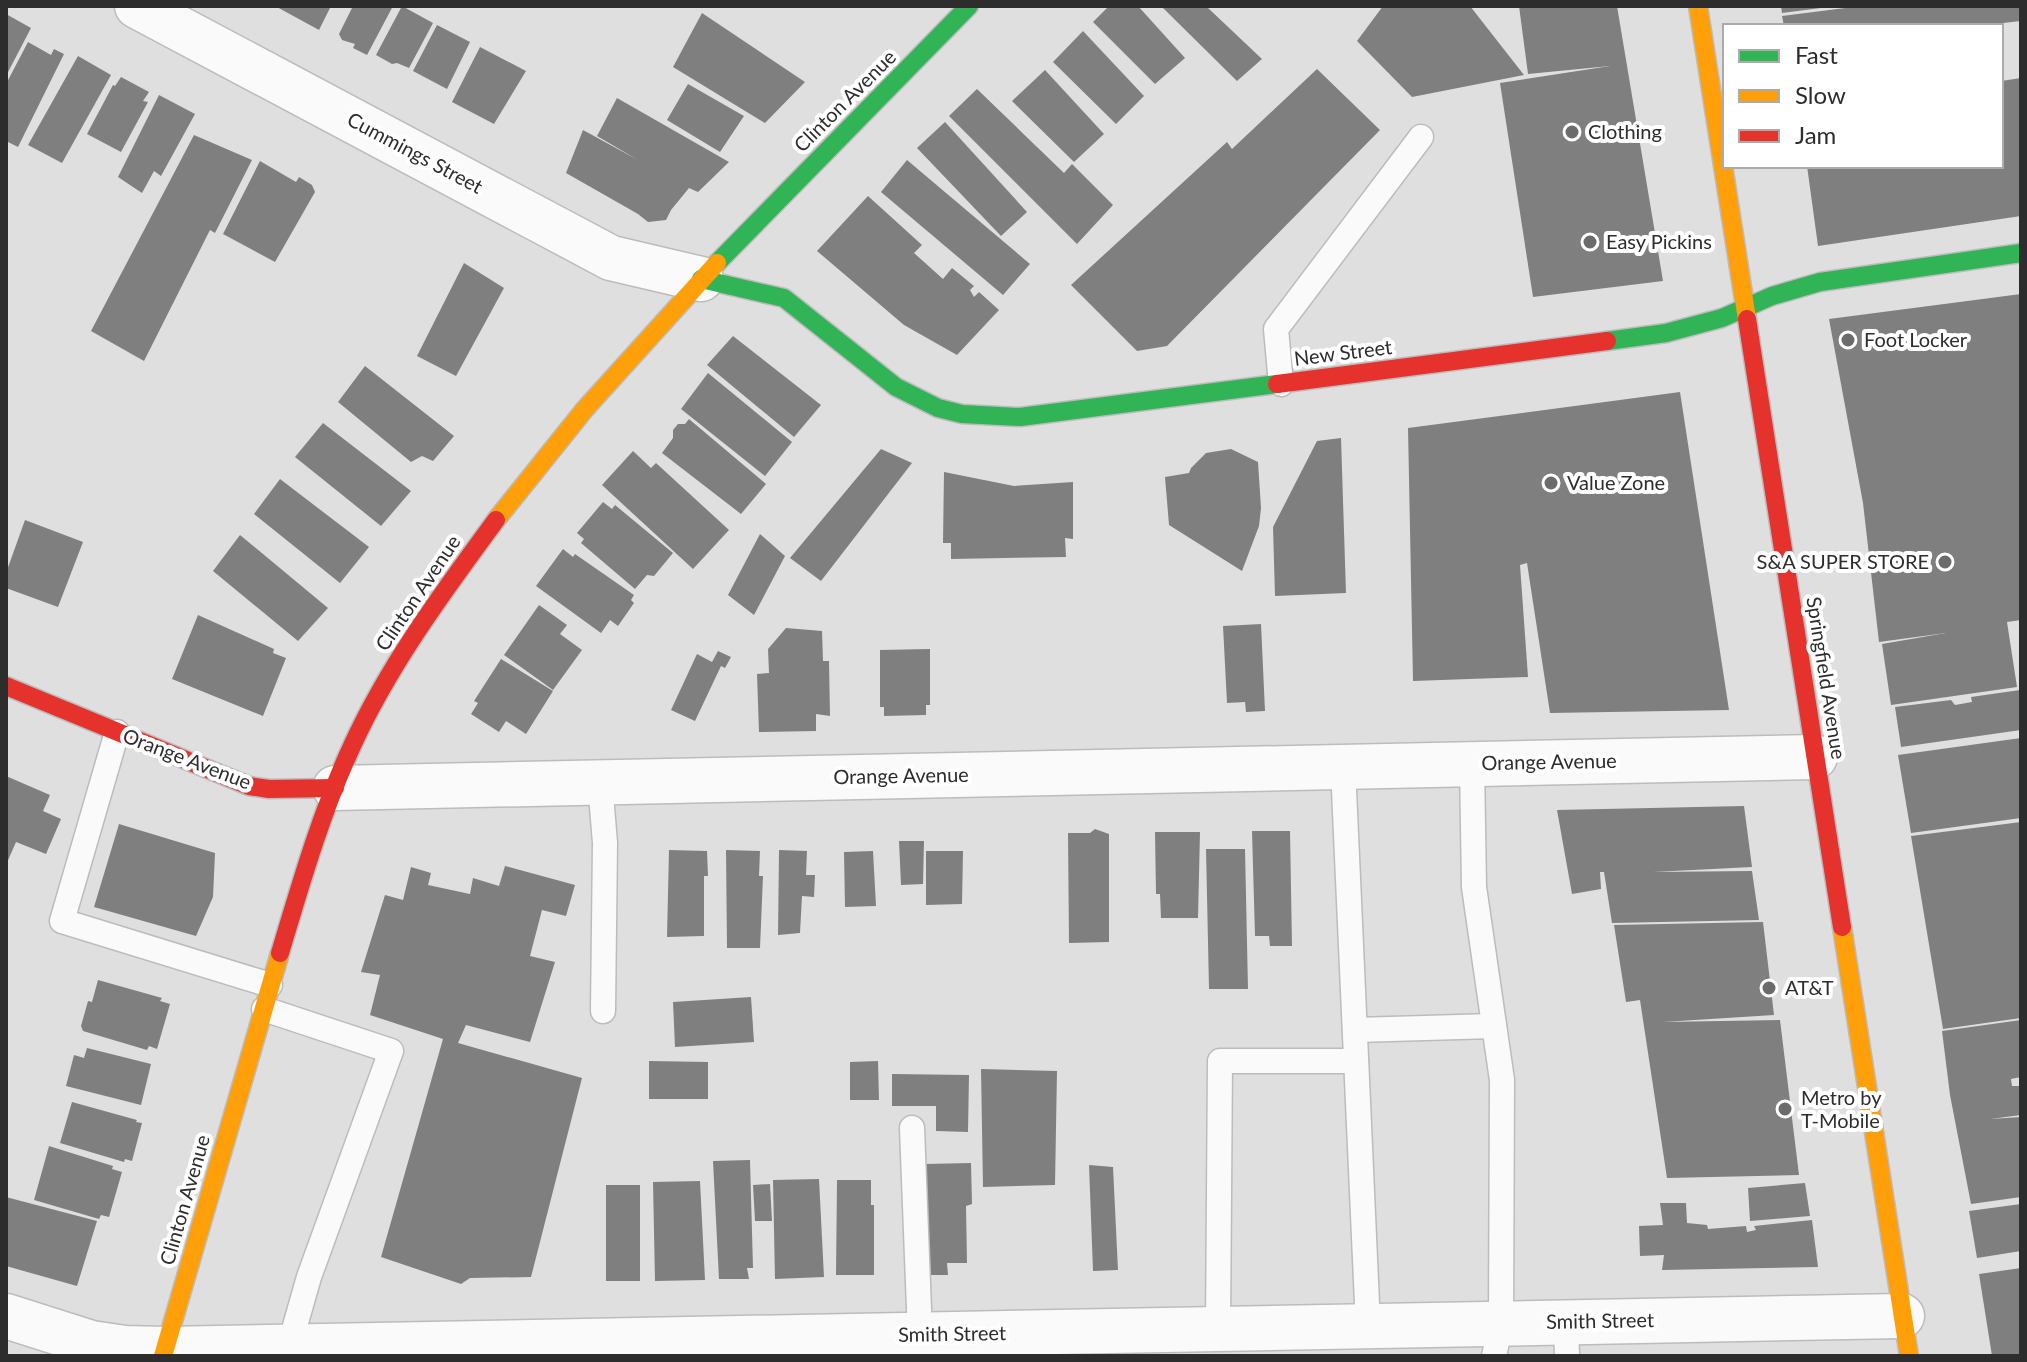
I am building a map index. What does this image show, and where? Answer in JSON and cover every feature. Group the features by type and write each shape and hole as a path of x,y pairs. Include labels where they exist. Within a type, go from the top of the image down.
{"main road":[{"name":"Clinton Avenue","path":"164,1353 301,876 368,712 393,670 494,522 643,339 969,6"},
{"name":"Springfield Avenue","path":"1698,6 1723,163"},
{"name":"Springfield Avenue","path":"1724,168 1905,1336"},
{"name":"New Street","path":"701,279 786,298 880,377 924,404 972,417 1020,417 1666,333 1695,327 1772,296 1820,282 2021,253"},
{"name":"Orange Avenue","path":"6,686 249,786 269,789 335,788"}],"street":[{"name":"Cummings Street","path":"137,6 611,258 701,279"},
{"name":"Orange Avenue","path":"335,788 1815,757"},
{"name":"Smith Street","path":"6,1316 91,1343 164,1353 289,1347 440,1350 624,1348 920,1335 999,1344 1218,1329 1368,1326 1498,1340 1905,1336"}],"lane":[{"path":"1281,384 1276,329 1421,137"},
{"path":"117,732 62,921 267,997 391,1051 309,1277 289,1347"},
{"path":"1472,764 1474,887 1502,1080 1498,1340"},
{"path":"1343,767 1368,1326"},
{"path":"600,783 605,843 603,1011"},
{"path":"1355,1030 1494,1026"},
{"path":"1218,1329 1220,1061 1356,1061"},
{"path":"912,1128 920,1335"}],"building":[{"path":"275,6 331,6 319,30"},
{"path":"353,6 393,6 367,55 353,48 355,44 342,40 339,34"},
{"path":"402,6 433,23 409,68 392,64 376,55"},
{"path":"1109,6 1138,6 1185,58 1155,84 1093,22"},
{"path":"1161,6 1210,6 1208,8 1262,59 1237,81"},
{"path":"1383,6 1470,6 1524,75 1412,97 1357,41"},
{"path":"1519,6 1617,6 1663,281 1533,297 1500,83 1610,66 1528,74"},
{"path":"1781,6 1821,6 1821,8 1782,13"},
{"path":"1861,6 2021,6 2021,21 1994,24 1784,24 1782,16"},
{"path":"702,13 805,82 765,123 673,67"},
{"path":"6,14 31,28 6,76"},
{"path":"437,25 470,42 447,89 413,71"},
{"path":"1083,31 1144,96 1116,124 1053,62"},
{"path":"28,42 51,55 54,49 64,54 18,147 6,141 6,84"},
{"path":"480,47 526,71 494,124 452,102"},
{"path":"78,56 111,75 62,163 28,145"},
{"path":"1317,69 1380,130 1167,346 1137,351 1071,285 1227,142 1232,149"},
{"path":"1045,70 1104,134 1074,162 1012,101"},
{"path":"121,77 149,92 143,101 148,102 121,152 87,134 113,85"},
{"path":"2021,78 2021,216 1818,246 1807,168 2003,168 2003,81"},
{"path":"688,84 744,116 720,152 667,120"},
{"path":"977,89 1064,173 1072,164 1113,205 1077,244 949,116"},
{"path":"159,95 195,114 161,176 154,171 142,193 118,177"},
{"path":"617,98 729,162 698,192 689,188 666,220 648,222 566,173 583,130 638,160 597,136"},
{"path":"945,122 1027,212 1001,236 917,148"},
{"path":"194,135 252,160 215,233 210,230 144,361 91,331"},
{"path":"907,160 1030,264 1003,295 881,192"},
{"path":"260,161 296,182 299,177 312,185 315,192 275,262 223,234"},
{"path":"868,196 922,245 914,253 943,279 952,268 974,286 970,290 974,297 979,292 999,310 957,355 904,325 817,251"},
{"path":"464,263 504,288 456,376 417,356"},
{"path":"2021,294 2021,620 2007,622 2017,687 1891,705 1882,644 1946,633 1879,642 1863,503 1829,319"},
{"path":"733,336 821,405 794,437 707,365"},
{"path":"365,366 454,436 433,461 422,456 411,462 338,402"},
{"path":"708,373 792,442 765,476 681,409"},
{"name":"Value Zone","path":"1680,392 1729,710 1550,713 1527,563 1520,565 1528,677 1413,681 1408,428"},
{"path":"689,419 766,484 741,514 662,453 673,438 673,430"},
{"path":"323,423 411,491 381,526 295,457"},
{"path":"1341,438 1346,593 1275,596 1273,527 1317,441"},
{"path":"881,449 912,463 821,581 790,558"},
{"path":"1231,449 1258,462 1259,526 1242,571 1169,525 1165,477 1189,473 1206,453"},
{"path":"633,451 651,468 656,463 729,530 693,569 602,485"},
{"path":"944,472 1014,486 1073,482 1073,539 1065,538 1066,557 951,559 951,543 943,543"},
{"path":"280,479 369,547 340,583 254,514"},
{"path":"603,502 612,509 615,505 673,553 654,576 647,575 635,589 581,543 584,539 577,533"},
{"path":"25,520 83,542 58,607 6,588 6,573"},
{"path":"760,534 785,556 754,615 728,595"},
{"path":"240,535 328,608 298,641 213,571"},
{"path":"563,549 634,595 631,600 634,603 618,626 610,620 601,633 536,586"},
{"path":"539,605 567,625 560,634 582,650 553,690 504,655"},
{"path":"198,615 274,649 273,653 286,658 263,716 172,679"},
{"path":"1261,624 1265,711 1246,712 1245,702 1227,703 1223,626"},
{"path":"786,628 822,631 823,661 829,661 830,716 816,714 816,731 759,732 757,674 769,673 768,649"},
{"path":"930,649 930,705 926,705 926,715 884,716 884,707 880,707 880,650"},
{"path":"718,651 731,657 725,668 721,666 695,721 671,710 697,654 712,662"},
{"path":"501,659 553,691 526,734 506,721 499,732 471,714 478,703 474,701"},
{"path":"2020,690 2021,730 1901,747 1895,707 1951,700 1955,705 1972,702 1971,697"},
{"path":"2021,738 2021,818 1911,833 1898,755"},
{"path":"6,776 50,795 43,811 61,819 46,854 16,842 6,865"},
{"path":"1744,806 1752,867 1653,872 1752,871 1759,920 1612,923 1604,872 1600,872 1601,889 1572,894 1557,810"},
{"path":"2021,822 2021,1018 1943,1029 1911,836"},
{"path":"119,824 215,853 213,897 196,936 94,907"},
{"path":"1095,829 1109,834 1109,942 1069,943 1068,833 1090,833"},
{"path":"1252,831 1290,831 1292,946 1270,946 1269,936 1255,936"},
{"path":"1155,832 1200,832 1198,918 1161,918 1160,894 1156,894"},
{"path":"899,841 924,841 923,884 901,885"},
{"path":"1206,849 1245,849 1248,989 1209,989"},
{"path":"669,850 707,851 704,936 667,937"},
{"path":"726,850 760,851 759,876 763,876 760,948 727,948"},
{"path":"779,850 807,851 806,875 815,875 814,897 802,896 800,933 778,935"},
{"path":"873,851 876,906 845,907 844,852"},
{"path":"926,851 963,851 962,904 926,905"},
{"path":"505,866 575,885 566,916 542,910 530,956 555,962 530,1042 466,1025 458,1043 582,1078 531,1277 470,1278 461,1284 381,1257 443,1039 370,1015 380,975 361,972 385,895 403,900 411,867 431,873 428,885 470,894 473,878 499,886"},
{"path":"1763,922 1774,1015 1663,1022 1780,1020 1799,1175 1667,1178 1640,1000 1626,1002 1614,925"},
{"path":"98,980 162,998 160,1001 170,1004 157,1049 149,1046 147,1050 83,1031 81,1026 88,1001 92,1002"},
{"path":"751,997 754,1042 675,1047 673,1002"},
{"path":"2021,1020 2021,1077 2011,1079 2012,1086 2021,1086 2021,1115 1990,1119 2021,1117 2021,1197 1971,1204 1950,1095 1942,1031"},
{"path":"87,1048 151,1064 141,1105 66,1086 74,1055 84,1058"},
{"path":"649,1061 708,1062 708,1099 649,1099"},
{"path":"878,1061 879,1100 850,1100 850,1062"},
{"path":"981,1069 1057,1071 1055,1185 983,1187"},
{"path":"892,1074 969,1075 968,1132 936,1131 936,1106 892,1106"},
{"path":"72,1102 142,1123 132,1161 125,1159 124,1162 60,1143"},
{"path":"49,1146 113,1166 112,1169 122,1172 109,1217 101,1215 99,1219 34,1200"},
{"path":"750,1160 753,1268 747,1268 749,1279 719,1279 713,1161"},
{"path":"971,1163 972,1204 966,1206 967,1263 947,1263 948,1275 926,1275 925,1164"},
{"path":"1089,1165 1113,1167 1118,1270 1093,1271"},
{"path":"819,1179 824,1277 775,1279 773,1180"},
{"path":"837,1180 871,1180 874,1275 836,1275"},
{"path":"700,1181 705,1280 655,1281 653,1182"},
{"path":"1805,1183 1810,1216 1750,1221 1748,1188"},
{"path":"770,1184 772,1221 755,1221 753,1185"},
{"path":"606,1185 640,1185 640,1281 606,1281"},
{"path":"6,1197 97,1221 77,1286 6,1266"},
{"path":"1660,1203 1686,1203 1687,1223 1707,1225 1708,1229 1746,1226 1747,1232 1756,1230 1754,1226 1812,1220 1818,1267 1662,1270 1664,1255 1640,1256 1639,1226 1663,1225"},
{"path":"2021,1204 2021,1251 1977,1258 1969,1211"},
{"path":"2021,1268 2021,1356 1992,1356 1979,1274"}],"traffic: fast":[{"path":"717,263 969,6"},
{"path":"1607,341 1666,333 1722,318 1772,296 1820,282 2021,253"},
{"path":"701,279 784,298 896,387 938,408 962,414 1020,417 1277,384"}],"traffic: slow":[{"path":"1698,6 1723,166"},
{"path":"1723,168 1747,319"},
{"path":"496,520 585,409 717,263"},
{"path":"1842,927 1909,1356"},
{"path":"163,1356 280,953"}],"traffic: jam":[{"path":"1747,319 1842,927"},
{"path":"1277,384 1607,341"},
{"path":"280,953 321,822 367,716 418,630 496,520"},
{"path":"6,686 249,786 269,789 335,788"}],"place":[{"name":"Clothing","path":"1572,132"},
{"name":"Easy Pickins","path":"1590,242"},
{"name":"Foot Locker","path":"1848,340"},
{"name":"Value Zone","path":"1551,483"},
{"name":"S&A SUPER STORE","path":"1945,562"},
{"name":"AT&T","path":"1769,988"},
{"name":"Metro by T-Mobile","path":"1785,1109"}]}
